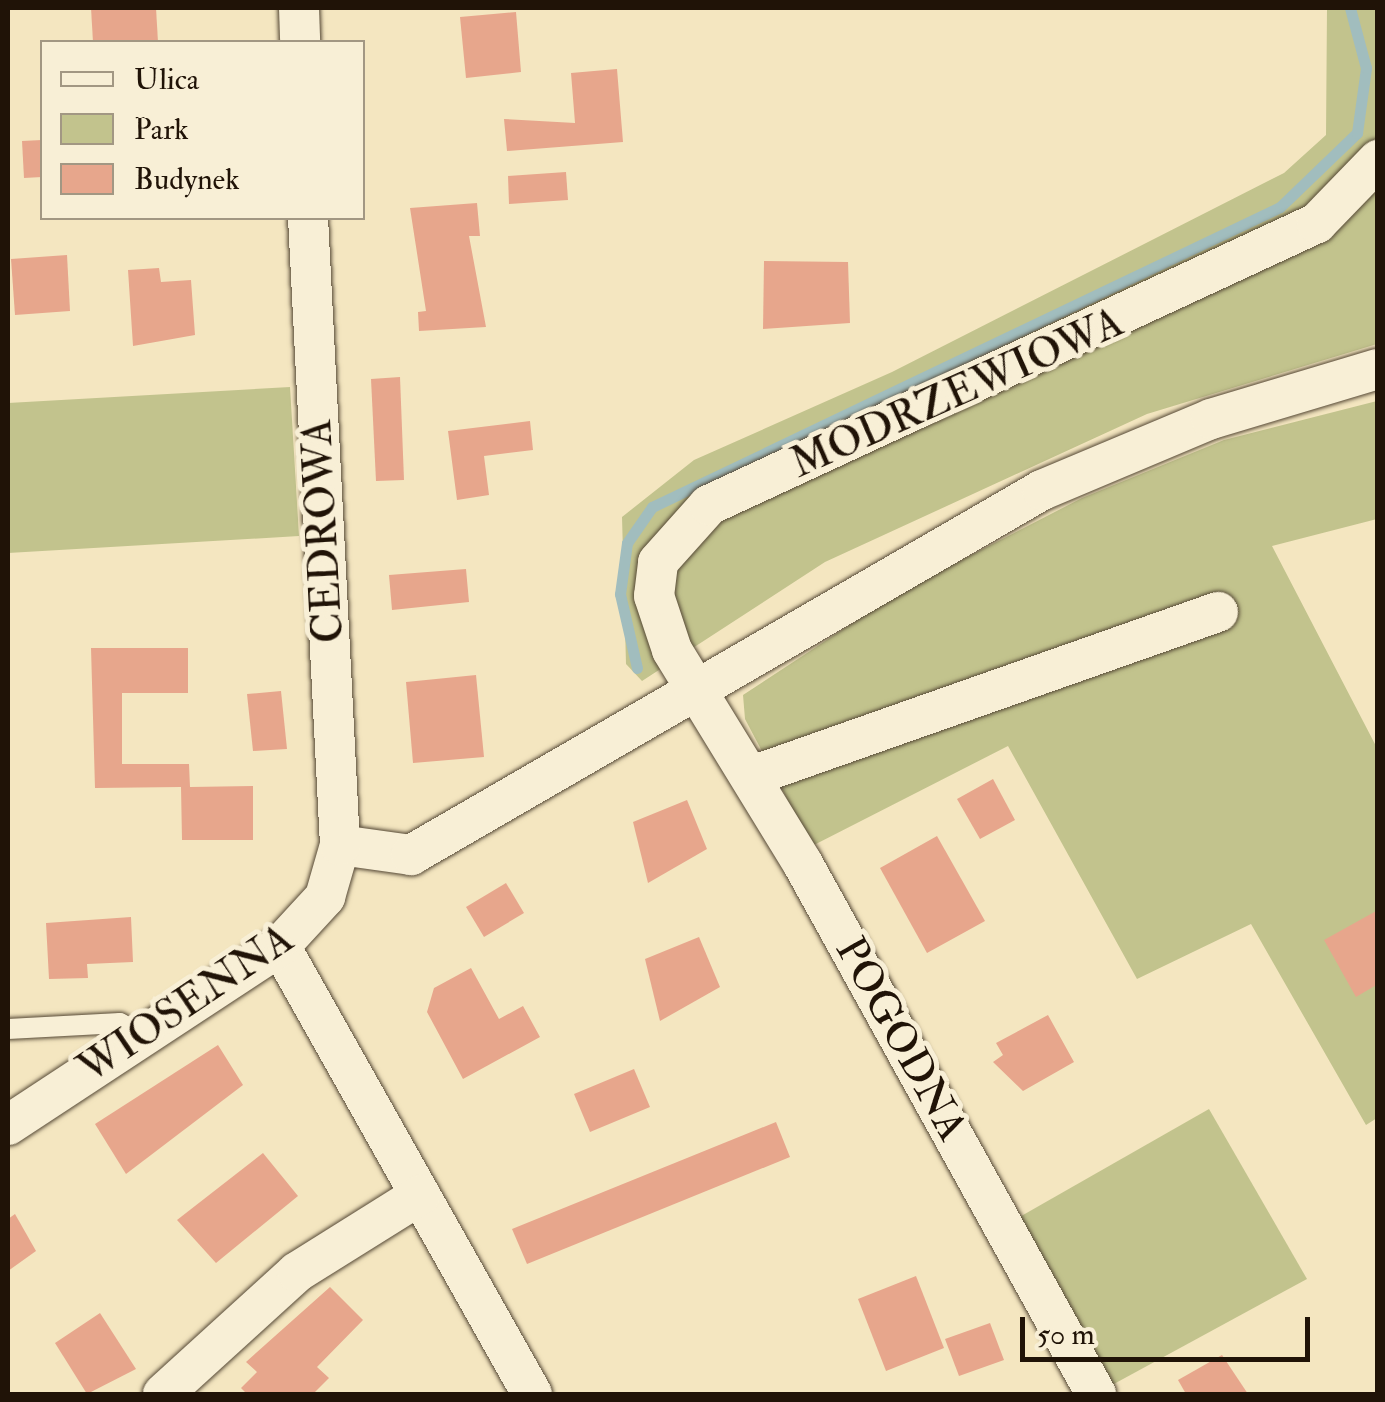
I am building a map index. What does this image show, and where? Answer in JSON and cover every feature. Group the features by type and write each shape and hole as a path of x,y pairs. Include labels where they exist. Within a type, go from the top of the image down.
{"street":[{"path":"299,8 300,40"},
{"name":"MODRZEWIOWA","path":"700,688 672,650 654,596 673,538 710,505 1222,273 1317,222 1378,160"},
{"name":"CEDROWA","path":"308,220 340,845"},
{"path":"340,845 411,855 1042,490 1211,419 1378,368"},
{"path":"752,776 1218,612"},
{"name":"POGODNA","path":"700,688 1096,1394"},
{"name":"WIOSENNA","path":"8,1124 280,946 324,897 340,845"},
{"path":"280,946 532,1394"},
{"path":"163,1394 297,1272 420,1195"}],"lane":[{"path":"8,1029 120,1023 143,1035"}],"green space":[{"path":"1327,8 1377,8 1377,344 1147,414 825,562 642,681 626,664 622,517 694,460 892,372 1284,173 1326,135"},
{"path":"290,387 299,536 8,553 8,403"},
{"path":"1377,401 1377,519 1272,546 1377,748 1377,1118 1366,1125 1251,924 1137,979 1008,746 812,846 745,719 743,695 903,590 1082,498 1224,440"},
{"path":"1209,1109 1307,1279 1112,1385 1009,1223"}],"building":[{"path":"91,8 156,8 158,40 93,40"},
{"path":"516,12 521,72 466,78 460,17"},
{"path":"617,69 623,142 507,151 504,119 575,123 571,73"},
{"path":"40,140 40,177 24,178 22,141"},
{"path":"566,172 568,200 509,204 508,176"},
{"path":"477,203 480,236 469,236 486,327 419,331 418,312 426,311 410,208"},
{"path":"67,255 70,311 15,315 11,259"},
{"path":"764,261 848,262 850,323 763,329"},
{"path":"159,268 161,282 191,280 195,335 133,346 128,270"},
{"path":"400,377 404,480 376,481 371,379"},
{"path":"530,421 533,450 484,456 489,495 457,500 448,431"},
{"path":"466,569 469,602 392,610 389,575"},
{"path":"91,648 188,648 188,693 122,693 122,764 189,764 190,787 253,786 253,840 182,840 181,787 95,788"},
{"path":"476,675 484,757 413,763 406,682"},
{"path":"281,691 287,749 253,751 247,694"},
{"path":"993,779 1015,820 980,839 957,799"},
{"path":"687,800 707,849 648,883 633,822"},
{"path":"937,836 985,921 927,953 880,868"},
{"path":"506,883 524,913 484,937 466,907"},
{"path":"1378,910 1378,984 1356,997 1324,940"},
{"path":"131,917 133,962 87,964 88,978 49,979 46,923"},
{"path":"699,937 720,987 660,1021 645,959"},
{"path":"471,968 499,1019 523,1006 540,1037 463,1079 427,1012 434,988"},
{"path":"1048,1015 1074,1062 1023,1091 993,1062 1003,1055 996,1043"},
{"path":"218,1045 243,1085 126,1174 95,1124"},
{"path":"634,1069 650,1107 590,1132 574,1094"},
{"path":"776,1122 790,1157 527,1264 512,1229"},
{"path":"263,1153 298,1196 216,1263 177,1220"},
{"path":"15,1214 36,1251 8,1271 8,1219"},
{"path":"916,1276 944,1348 886,1371 858,1299"},
{"path":"330,1287 363,1320 317,1367 329,1378 313,1394 247,1394 241,1388 257,1372 246,1362"},
{"path":"100,1313 136,1369 87,1394 55,1343"},
{"path":"990,1323 1004,1360 959,1376 945,1339"},
{"path":"1222,1355 1248,1394 1186,1394 1178,1380"}],"waterway":[{"path":"637,668 620,594 627,543 652,507 1280,207 1357,133 1366,68 1350,8"}]}
